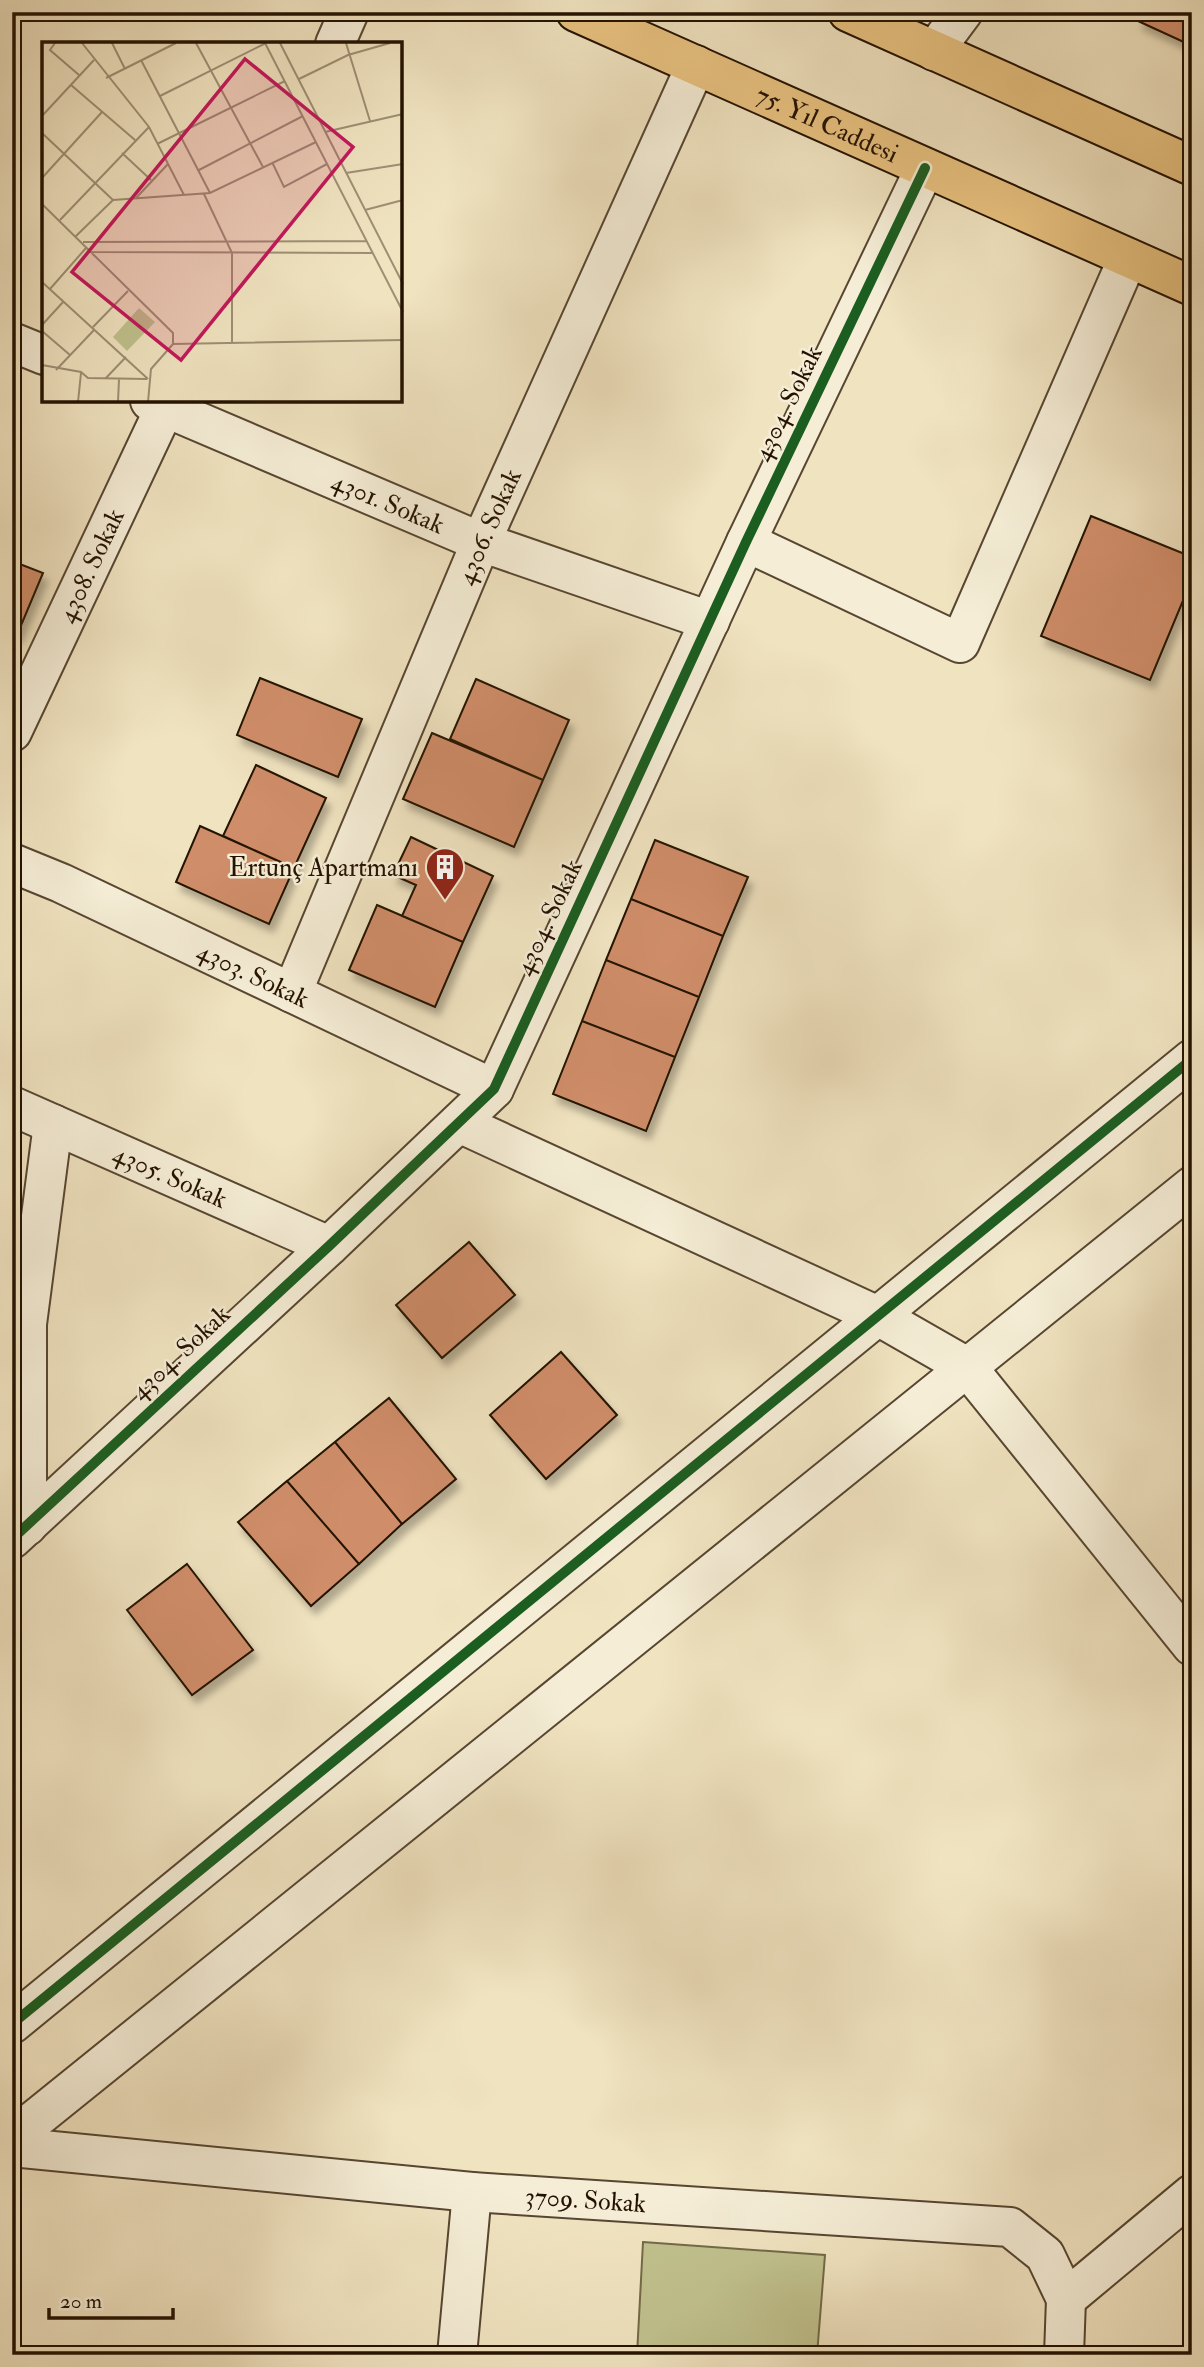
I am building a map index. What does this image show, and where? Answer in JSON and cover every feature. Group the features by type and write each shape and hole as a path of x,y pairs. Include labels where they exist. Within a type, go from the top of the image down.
{"main road":[{"name":"75. Yıl Caddesi","path":"576,12 1192,286"},
{"path":"848,12 1192,166"}],"street":[{"path":"336,42 349,12"},
{"path":"934,51 963,12"},
{"name":"4306. Sokak","path":"292,993 481,542 696,65"},
{"name":"4304. Sokak","path":"20,1532 494,1089 746,542 925,168"},
{"path":"746,542 960,643 1128,258"},
{"path":"12,342 42,354"},
{"name":"4301. Sokak","path":"161,403 481,542 710,621"},
{"name":"4308. Sokak","path":"12,732 161,403"},
{"name":"4303. Sokak","path":"12,863 61,883 494,1089"},
{"path":"12,2024 1192,1059"},
{"name":"4305. Sokak","path":"12,1106 329,1246"},
{"path":"459,1123 878,1316 967,1367 1192,1646"},
{"path":"20,1532 20,1324 53,1124"},
{"path":"12,2138 1192,1186"},
{"name":"3709. Sokak","path":"12,2147 472,2192 1010,2227 1045,2255 1066,2299 1064,2355"},
{"path":"457,2355 472,2192"},
{"path":"1066,2299 1192,2194"}],"green space":[{"path":"643,2242 825,2255 817,2355 637,2355"}],"building":[{"path":"1144,12 1192,12 1192,38 1188,44 1138,21"},
{"path":"1091,516 1192,557 1192,579 1150,680 1041,636"},
{"path":"12,561 43,573 17,635 12,633"},
{"path":"260,678 362,719 338,777 237,735"},
{"path":"476,679 569,720 543,780 450,739"},
{"path":"432,733 543,780 514,847 403,799"},
{"path":"256,765 326,798 294,868 223,836"},
{"path":"200,826 294,868 269,924 176,882"},
{"name":"Ertunç Apartmanı","path":"411,837 493,876 463,942 402,916 416,885 393,875"},
{"path":"655,840 748,877 723,936 631,899"},
{"path":"631,899 723,936 699,997 606,960"},
{"path":"377,905 463,942 435,1007 349,970"},
{"path":"606,960 699,997 675,1057 582,1021"},
{"path":"582,1021 675,1057 646,1131 553,1094"},
{"path":"469,1242 515,1295 442,1358 396,1305"},
{"path":"561,1352 617,1415 546,1479 490,1415"},
{"path":"389,1398 456,1479 402,1524 335,1442"},
{"path":"335,1442 402,1524 359,1564 287,1481"},
{"path":"287,1481 359,1564 311,1606 238,1522"},
{"path":"187,1564 253,1650 192,1695 127,1610"}],"cycle path":[{"path":"12,1539 329,1246 494,1089 746,542 925,168"},
{"path":"12,2024 1192,1059"}],"place":[{"name":"Ertunç Apartmanı","path":"445,901"}]}
